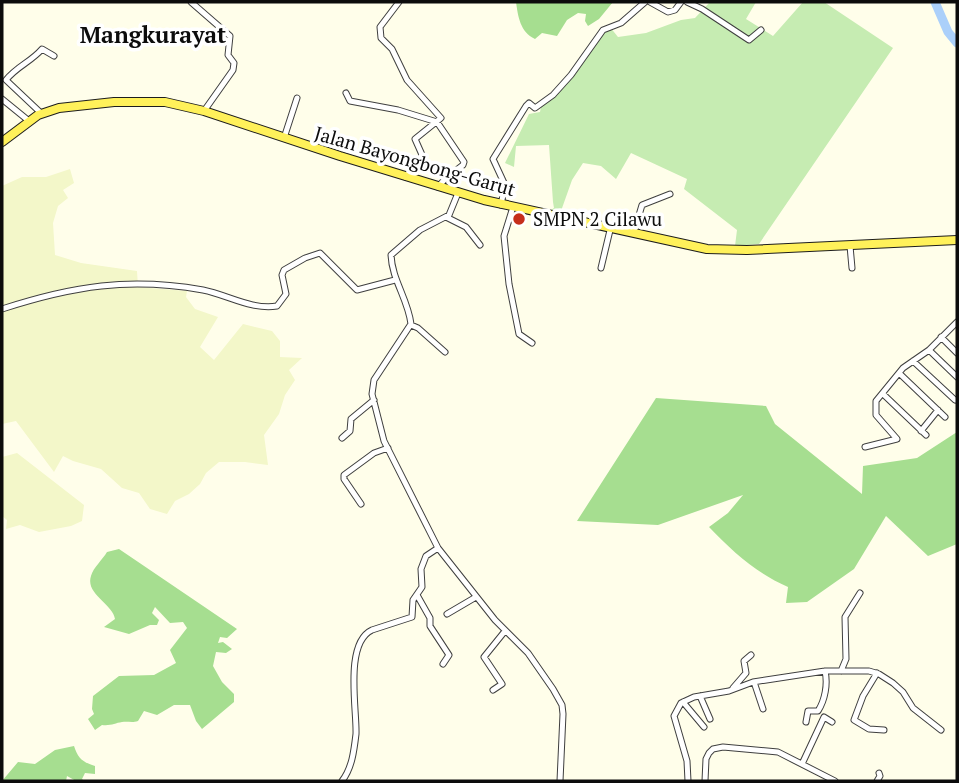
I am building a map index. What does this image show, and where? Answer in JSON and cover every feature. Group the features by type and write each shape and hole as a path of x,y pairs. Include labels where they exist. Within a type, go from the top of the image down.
{"main road":[{"name":"Jalan Bayongbong-Garut","path":"2,142 41,114 71,106 165,102 204,111 405,177 501,205 724,251 957,240"}],"street":[{"path":"191,2 230,36 228,55 234,63 233,70 204,111"},
{"path":"399,2 380,27 381,38 392,49 407,80 441,117 415,139 423,156 405,177"},
{"path":"501,205 505,186 493,159 528,103 535,108 553,95 603,30 621,23 648,2 668,12 675,10 681,2"},
{"path":"687,2 748,40 761,30"},
{"path":"41,114 6,80 21,63 34,58 41,49 54,56"},
{"path":"346,93 350,101 398,110 437,122 464,162 444,178 438,187"},
{"path":"285,138 297,98"},
{"path":"2,99 29,121"},
{"path":"458,193 446,217 420,230 394,251 391,261 395,280 410,315 411,325 374,380 374,400 388,449 438,548 476,597 536,663 562,705 560,781"},
{"path":"634,232 642,205 670,194"},
{"path":"513,206 504,236 509,284 519,334 532,344"},
{"path":"446,217 466,227 480,245"},
{"path":"601,268 611,226"},
{"path":"849,246 852,268"},
{"path":"2,309 44,295 86,286 132,283 206,291 263,306 277,306 286,294 282,275 284,270 320,253 358,290 395,280"},
{"path":"411,325 445,352"},
{"path":"865,447 897,439 876,415 874,405 899,373 956,325"},
{"path":"941,337 957,353"},
{"path":"929,350 957,377"},
{"path":"913,361 955,400"},
{"path":"899,373 945,417"},
{"path":"883,394 923,433 937,410"},
{"path":"342,438 350,431 351,419 374,400"},
{"path":"361,504 344,475 372,454 388,449"},
{"path":"342,781 350,768 355,739 353,673 363,639 367,632 412,617 412,603 422,587 421,569 426,556 438,548"},
{"path":"841,671 846,659 845,617 860,593"},
{"path":"417,595 430,618 431,628 449,655 443,664"},
{"path":"447,614 476,597"},
{"path":"493,690 502,684 484,657 505,631"},
{"path":"731,690 746,673 744,661 751,655"},
{"path":"688,781 687,761 674,716 676,709 700,698 755,685 841,671 877,673 898,687 913,708 942,730"},
{"path":"877,673 863,696 854,720 869,729 884,730"},
{"path":"806,722 808,711 820,709 826,674"},
{"path":"755,685 763,709"},
{"path":"700,698 710,719"},
{"path":"684,704 705,727"},
{"path":"802,764 824,717 832,722"},
{"path":"705,781 706,759 709,753 717,748 773,750 835,781"},
{"path":"878,778 887,781"}],"green space":[{"path":"516,2 613,2 599,19 588,26 585,21 586,14 578,13 567,20 557,36 542,33 535,39 523,28"},
{"path":"710,2 756,2 746,19 773,36 803,2 824,2 893,48 759,244 735,246 737,230 684,189 687,179 631,153 616,179 601,166 583,163 572,180 561,211 551,210 554,208 549,145 516,146 514,167 505,163 529,114 540,112 542,102 553,95 603,31 610,27 618,37 646,33 681,20 695,18"},
{"path":"70,169 74,183 63,190 68,198 58,206 53,223 55,255 81,263 137,271 138,287 187,291 186,297 195,309 218,317 200,347 214,360 243,324 272,331 280,341 280,357 302,358 289,370 295,380 285,395 279,414 264,435 268,465 219,462 189,494 175,501 167,514 150,509 139,493 122,488 101,469 63,456 54,472 16,421 2,424 2,186 22,177 46,177"},
{"path":"656,398 766,406 775,424 862,494 863,466 917,458 957,432 957,544 928,556 886,516 854,569 807,602 786,603 788,587 746,561 709,527 728,513 743,495 658,525 577,521"},
{"path":"17,453 84,505 82,521 71,526 39,532 20,525 6,529 7,520 2,516 2,457"},
{"path":"119,549 237,629 227,638 220,637 218,643 223,642 232,649 226,653 216,652 213,666 222,682 234,694 234,702 202,729 190,705 174,705 157,715 144,711 138,721 102,725 95,730 88,719 94,714 93,696 119,676 154,675 176,663 170,650 187,628 183,622 170,623 155,607 152,613 159,620 157,625 150,625 129,634 104,627 115,619 110,608 95,594 90,582 91,576 107,552"},
{"path":"74,746 81,759 95,766 95,774 85,773 82,779 84,781 76,781 67,776 66,781 2,781 18,762 35,764 55,750"}],"waterway":[{"path":"935,2 948,32 957,43"}],"place":[{"name":"SMPN 2 Cilawu","path":"519,219"}],"district":[{"name":"Mangkurayat","path":"153,35"}]}
